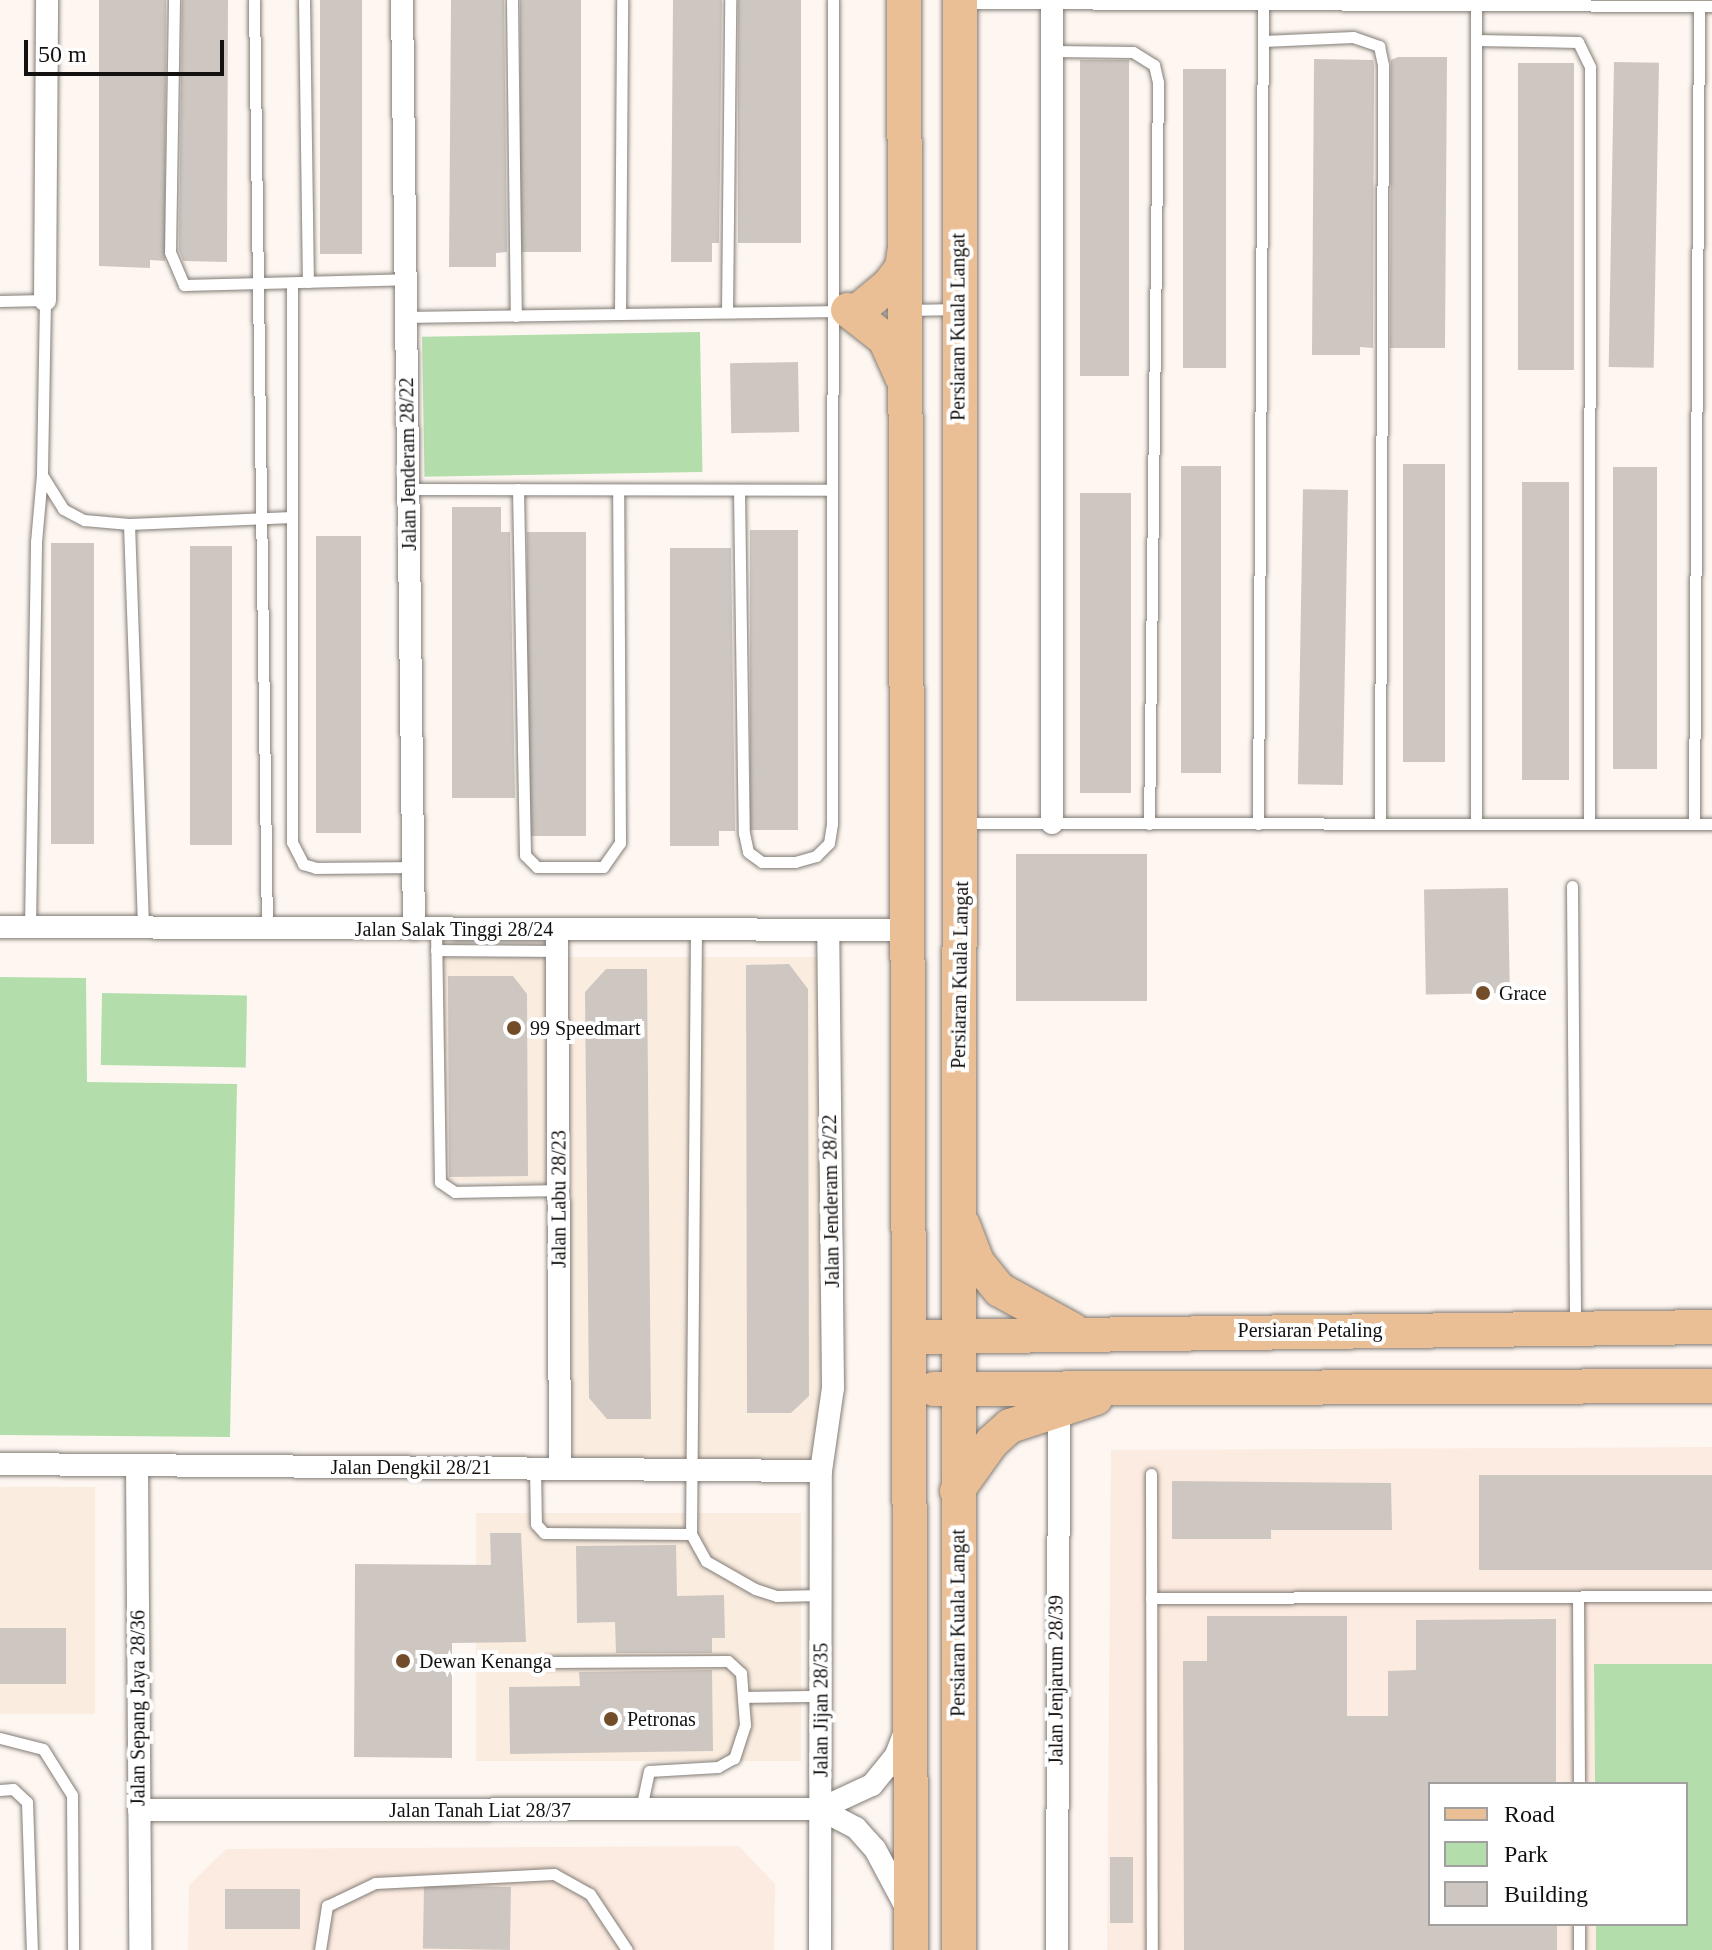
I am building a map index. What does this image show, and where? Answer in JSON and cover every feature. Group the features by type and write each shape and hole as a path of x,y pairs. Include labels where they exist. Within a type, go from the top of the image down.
{"main road":[{"path":"868,310 902,268 905,240 904,0"},
{"name":"Persiaran Kuala Langat","path":"959,1950 956,1388 961,823 957,309 960,2"},
{"path":"868,310 905,240"},
{"path":"868,310 899,361 906,397 911,1934"},
{"path":"868,310 906,397"},
{"path":"958,1210 987,1277 1021,1304 1076,1332"},
{"name":"Persiaran Petaling","path":"909,1337 1076,1332 1712,1327"},
{"path":"909,1389 1712,1386"},
{"path":"957,1491 1000,1434 1059,1410 1131,1387"}],"street":[{"path":"45,300 47,0"},
{"name":"Jalan Jenderam 28/22","path":"402,0 413,867 429,936"},
{"path":"1052,4 1052,823"},
{"name":"Jalan Salak Tinggi 28/24","path":"0,927 267,928 557,940 696,929 907,930"},
{"name":"Jalan Jenderam 28/22","path":"821,1471 833,1388 828,930"},
{"name":"Jalan Labu 28/23","path":"557,940 560,1468"},
{"name":"Jalan Jenjarum 28/39","path":"1057,1950 1059,1410"},
{"name":"Jalan Dengkil 28/21","path":"0,1464 821,1471"},
{"name":"Jalan Sepang Jaya 28/36","path":"137,1465 140,1950"},
{"name":"Jalan Jijan 28/35","path":"820,1950 821,1471"},
{"path":"820,1809 872,1785 896,1755 910,1718"},
{"path":"820,1809 856,1828 875,1849 911,1934"},
{"name":"Jalan Tanah Liat 28/37","path":"139,1810 820,1809"}],"lane":[{"path":"174,0 174,272 184,285 406,279"},
{"path":"254,0 267,928"},
{"path":"304,0 308,282"},
{"path":"512,0 516,316"},
{"path":"620,314 622,0"},
{"path":"727,312 730,0"},
{"path":"739,490 744,833 748,852 762,862 795,862 816,856 829,843 832,823 830,490 868,310 833,0"},
{"path":"960,2 1712,6"},
{"path":"1258,824 1263,3"},
{"path":"1476,3 1476,822"},
{"path":"1694,824 1699,8"},
{"path":"1263,41 1353,37 1379,46 1383,65 1380,823"},
{"path":"1476,40 1578,42 1590,67 1589,823"},
{"path":"1053,51 1133,52 1154,65 1158,82 1149,824"},
{"path":"292,283 292,842 303,864 316,868 413,867"},
{"path":"0,301 45,300 42,475 36,542 30,927"},
{"path":"406,317 957,309"},
{"path":"42,475 63,509 84,520 129,524 292,517"},
{"path":"408,489 830,490"},
{"path":"518,489 525,855 537,867 603,867 620,843 618,490"},
{"path":"129,524 143,928"},
{"path":"961,823 1712,824"},
{"path":"1572,886 1575,1328"},
{"path":"696,929 691,1534 706,1561 755,1589 777,1596 821,1595"},
{"path":"429,936 440,1182 455,1192 559,1190"},
{"path":"535,1468 536,1524 544,1533 691,1534"},
{"path":"1151,1474 1152,1950"},
{"path":"1151,1598 1712,1596"},
{"path":"1578,1597 1579,1782"},
{"path":"547,1662 728,1661 741,1673 745,1725 734,1758 718,1767 649,1771 641,1810"},
{"path":"745,1697 821,1696"},
{"path":"0,1738 43,1749 72,1795 73,1950"},
{"path":"0,1790 13,1789 27,1802 32,1950"},
{"path":"320,1950 327,1906 375,1883 554,1874 590,1894 627,1950"},
{"path":"1579,1926 1579,1950"}],"shaded area":[{"path":"442,957 818,957 823,1390 812,1461 572,1459 569,1185 447,1180"},
{"path":"1712,1447 1712,1664 1594,1664 1595,1782 1428,1782 1428,1926 1596,1926 1596,1950 1107,1950 1111,1450"},
{"path":"0,1487 95,1487 95,1714 0,1714"},
{"path":"476,1513 801,1513 801,1761 476,1761"},
{"path":"739,1846 775,1884 774,1950 188,1950 189,1885 226,1849"}],"green space":[{"path":"700,332 702,472 424,477 422,337"},
{"path":"0,977 86,978 87,1082 237,1084 230,1437 0,1435"},
{"path":"102,993 247,996 246,1068 101,1065"},
{"path":"1594,1664 1712,1664 1712,1950 1596,1950 1596,1926 1688,1926 1688,1782 1595,1782"}],"building":[{"path":"99,0 166,0 165,261 150,260 150,268 99,266"},
{"path":"182,0 228,0 227,262 183,261 179,250"},
{"path":"320,0 362,0 362,254 320,254"},
{"path":"451,0 504,0 507,252 496,253 496,267 449,267"},
{"path":"520,0 581,0 581,252 520,252"},
{"path":"673,0 722,0 719,243 712,243 712,262 671,262"},
{"path":"738,0 801,0 801,243 738,243"},
{"path":"1398,57 1447,57 1445,348 1390,348 1391,60"},
{"path":"1314,59 1373,60 1374,66 1373,348 1360,347 1360,355 1312,355"},
{"path":"1080,60 1129,60 1129,376 1080,376"},
{"path":"1614,62 1659,63 1654,368 1609,367"},
{"path":"1518,63 1574,63 1574,370 1518,370"},
{"path":"1183,69 1226,69 1226,368 1183,368"},
{"path":"798,362 799,432 731,433 730,363"},
{"path":"1403,464 1445,464 1445,762 1403,762"},
{"path":"1181,466 1221,466 1221,773 1181,773"},
{"path":"1613,467 1657,467 1657,769 1613,769"},
{"path":"1522,482 1569,482 1569,780 1522,780"},
{"path":"1303,489 1348,490 1343,785 1298,784"},
{"path":"1080,493 1131,493 1131,793 1080,793"},
{"path":"452,507 501,507 501,532 510,532 515,798 452,798"},
{"path":"750,530 798,530 798,830 750,830"},
{"path":"527,532 586,532 586,836 527,836"},
{"path":"316,536 361,536 361,833 316,833"},
{"path":"51,543 94,543 94,844 51,844"},
{"path":"190,546 232,546 232,845 190,845"},
{"path":"670,548 731,548 735,831 719,831 719,846 670,846"},
{"path":"1016,854 1147,854 1147,1001 1016,1001"},
{"path":"1508,888 1510,993 1426,994 1424,889"},
{"path":"789,964 808,989 809,1396 791,1413 747,1413 746,965"},
{"path":"606,969 647,969 651,1419 607,1419 589,1398 585,992"},
{"path":"448,976 513,976 527,994 528,1176 449,1177"},
{"path":"1479,1475 1712,1475 1712,1570 1479,1570"},
{"path":"1172,1481 1391,1483 1392,1530 1271,1530 1271,1539 1172,1539"},
{"name":"Dewan Kenanga","path":"490,1533 521,1533 526,1642 452,1643 452,1758 354,1757 355,1564 491,1565"},
{"path":"676,1545 677,1596 724,1595 725,1638 712,1638 712,1653 616,1653 615,1622 577,1623 576,1546"},
{"path":"1207,1616 1347,1616 1347,1716 1388,1716 1388,1671 1416,1670 1416,1620 1556,1619 1556,1782 1428,1782 1428,1926 1557,1926 1557,1950 1184,1950 1183,1661 1207,1661"},
{"path":"0,1628 66,1628 66,1684 0,1684"},
{"name":"Petronas","path":"712,1670 713,1751 510,1754 509,1687 580,1686 579,1672"},
{"path":"1110,1857 1133,1857 1133,1923 1110,1923"},
{"path":"424,1885 511,1887 510,1950 423,1948"},
{"path":"225,1889 300,1889 300,1929 225,1929"}],"place":[{"name":"Grace","path":"1483,993"},
{"name":"99 Speedmart","path":"514,1028"},
{"name":"Dewan Kenanga","path":"403,1661"},
{"name":"Petronas","path":"611,1719"}]}
